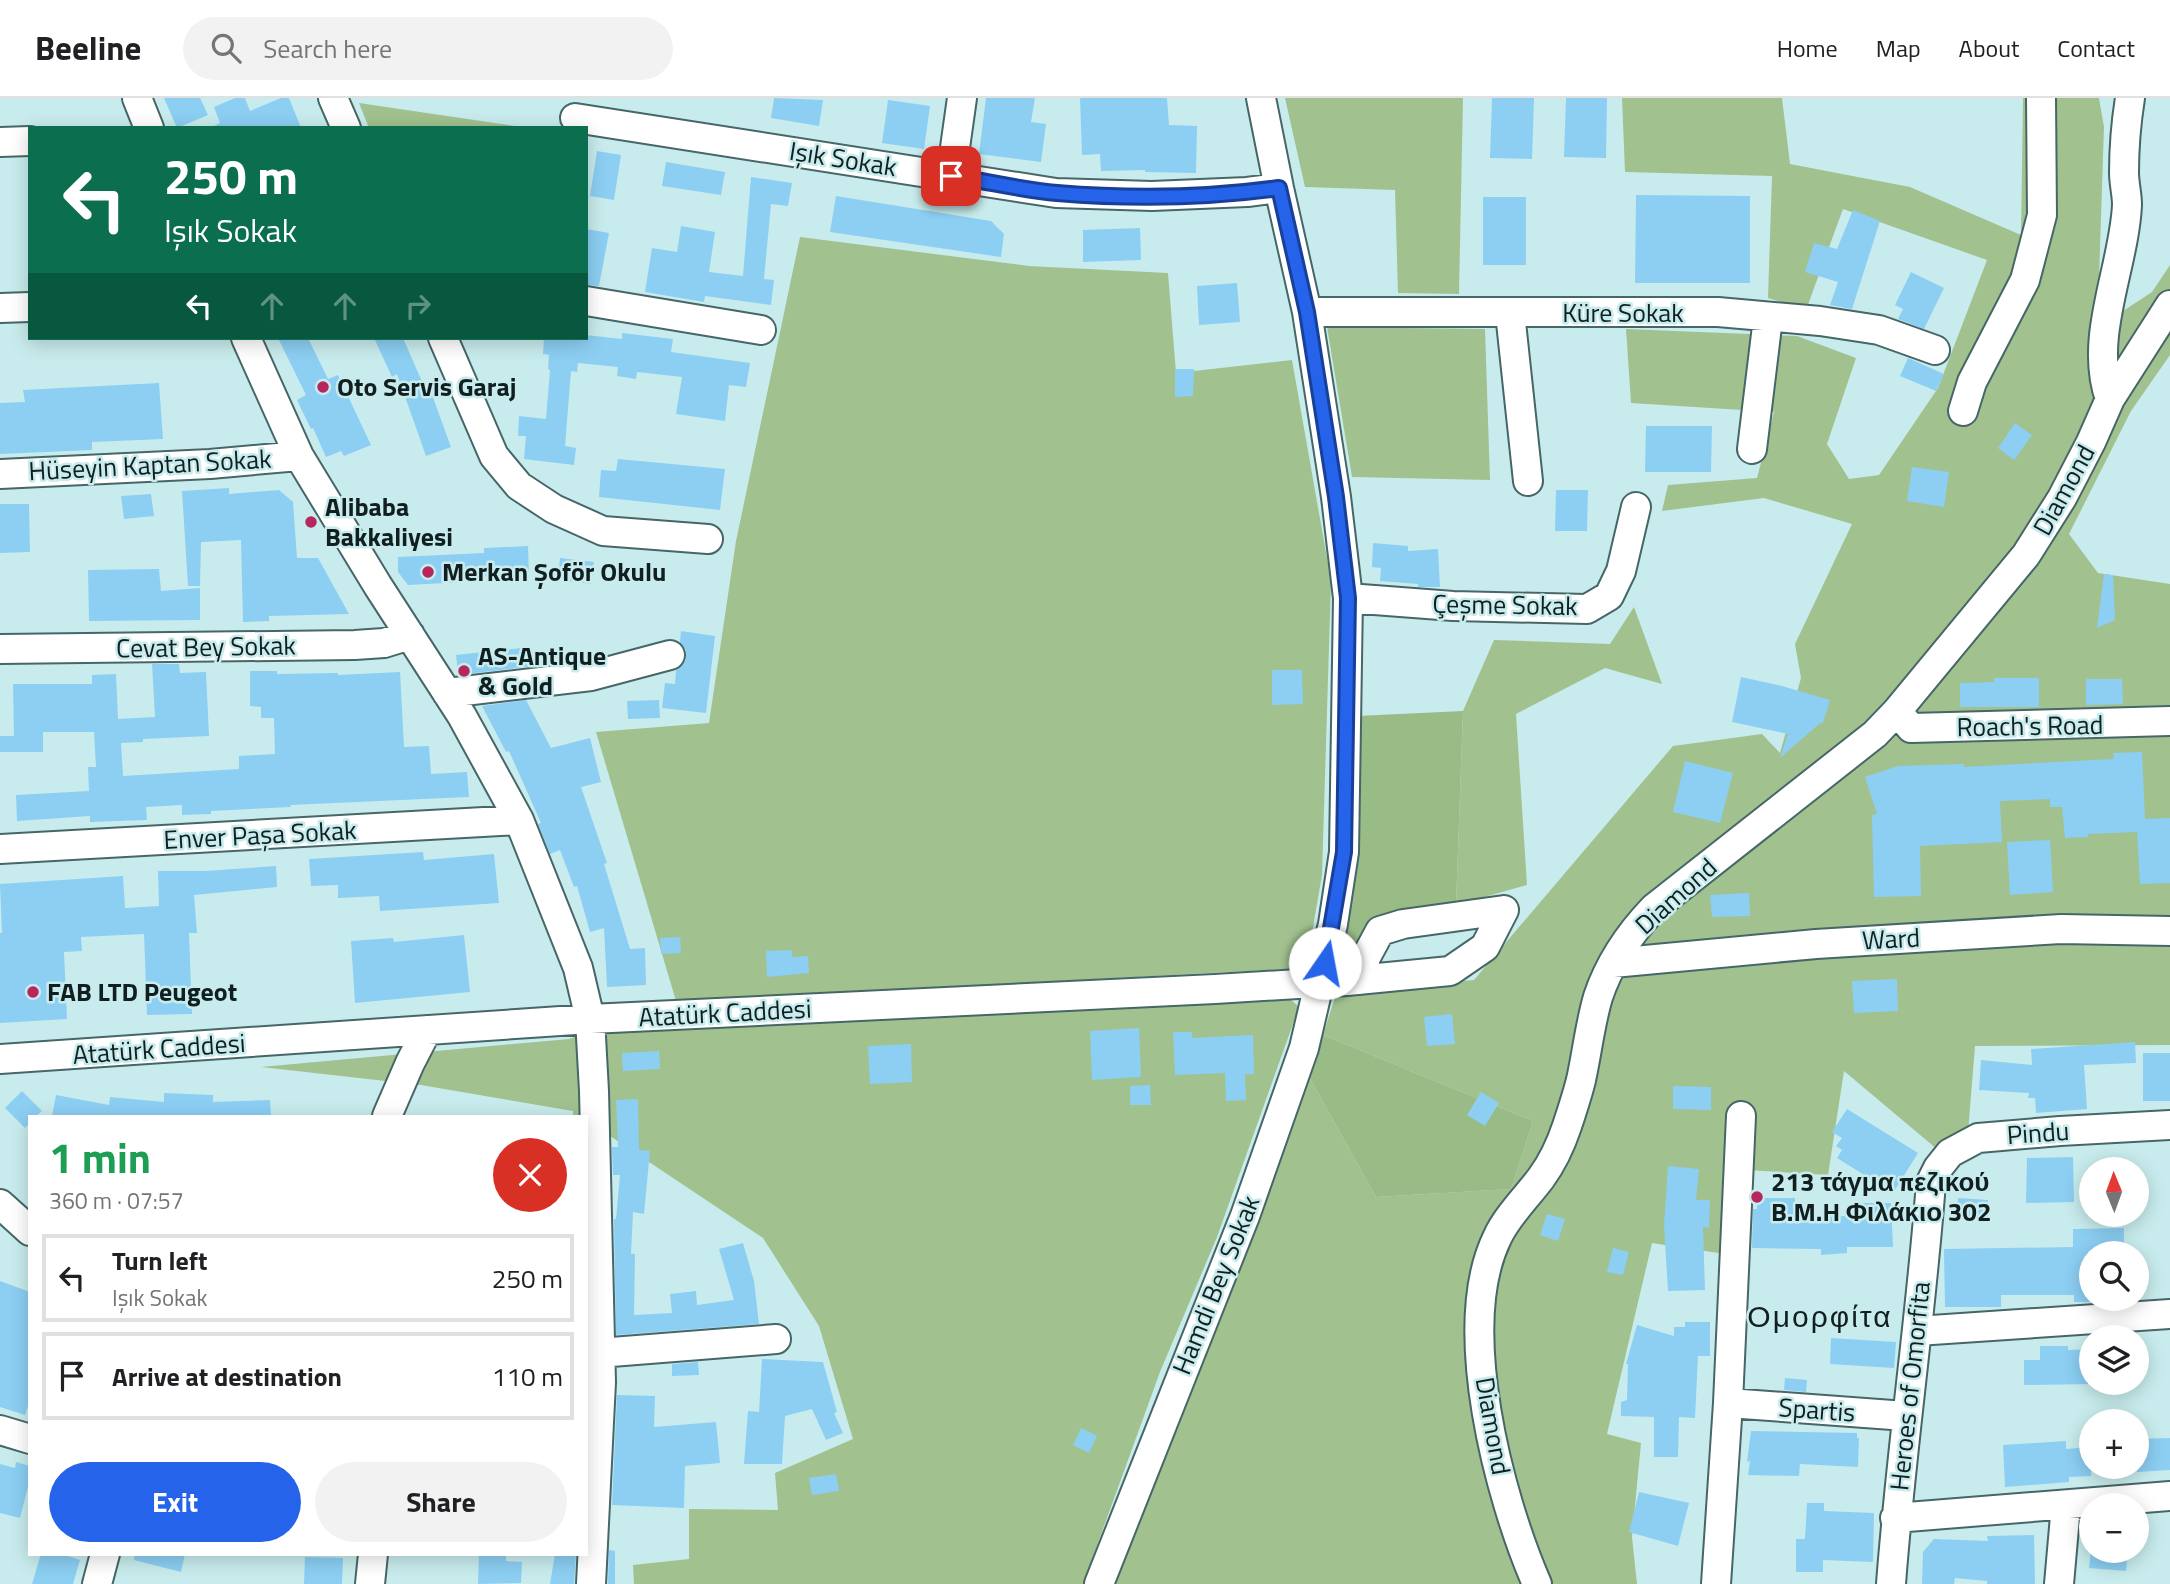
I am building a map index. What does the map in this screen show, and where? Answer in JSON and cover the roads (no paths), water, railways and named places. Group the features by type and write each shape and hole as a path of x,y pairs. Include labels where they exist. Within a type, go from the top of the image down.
{"street":[{"path":"137,98 148,126"},
{"path":"333,98 345,126"},
{"path":"951,176 962,98"},
{"name":"Hamdi Bey Sokak","path":"1099,1584 1245,1216 1304,1048 1333,924 1344,852 1348,598 1336,497 1307,312 1261,98"},
{"path":"1963,411 1972,382 2025,280 2042,215 2041,98"},
{"path":"2110,400 2104,383 2102,342 2121,250 2127,203 2124,174 2130,98"},
{"name":"Işık Sokak","path":"575,115 1070,193 1152,196 1279,188"},
{"path":"0,142 28,141"},
{"path":"588,301 761,330"},
{"name":"Diamond","path":"1537,1584 1521,1548 1504,1488 1482,1385 1482,1292 1497,1238 1507,1220 1542,1176 1563,1137 1580,1082 1598,999 1613,963 1639,923 1654,908 1875,734 1897,712 2026,555 2062,498 2110,400 2170,305"},
{"path":"0,308 28,307"},
{"name":"Küre Sokak","path":"1307,312 1718,312 1820,321 1879,330 1935,350"},
{"path":"1510,313 1528,481"},
{"path":"1752,449 1768,318"},
{"path":"247,340 299,456 447,693 519,820 578,968 590,1019 594,1091 591,1192 593,1354 601,1382 591,1584"},
{"path":"444,340 494,456 519,486 554,509 603,531 708,540"},
{"name":"Hüseyin Kaptan Sokak","path":"0,474 210,464 299,456"},
{"name":"Çeşme Sokak","path":"1348,598 1453,606 1587,609 1609,596 1621,571 1636,507"},
{"name":"Cevat Bey Sokak","path":"0,649 355,645 384,643 410,635"},
{"path":"447,693 591,676 670,655"},
{"name":"Roach's Road","path":"1897,712 1910,728 2170,721"},
{"name":"Enver Paşa Sokak","path":"0,849 519,820"},
{"name":"Atatürk Caddesi","path":"0,1059 590,1019 1360,980 1450,971 1485,947 1504,910 1403,924 1380,931 1366,957 1360,980"},
{"name":"Ward","path":"1613,963 1816,944 2061,929 2170,931"},
{"path":"387,1115 427,1030"},
{"path":"1716,1584 1728,1403 1741,1116"},
{"name":"Pindu","path":"1931,1188 1943,1161 1958,1147 1978,1138 2170,1125"},
{"name":"Heroes of Omorfita","path":"1891,1584 1895,1518 1931,1188"},
{"path":"0,1204 28,1229"},
{"path":"1917,1331 2170,1314"},
{"path":"593,1354 776,1339"},
{"name":"Spartis","path":"1728,1403 1906,1416"},
{"path":"0,1430 28,1438"},
{"path":"1895,1518 2170,1496"},
{"path":"2059,1584 2066,1505"},
{"path":"97,1584 104,1556"},
{"path":"370,1584 373,1556"}],"place":[{"name":"Oto Servis Garaj","path":"323,387"},
{"name":"Alibaba Bakkaliyesi","path":"311,522"},
{"name":"Merkan Şoför Okulu","path":"428,572"},
{"name":"AS-Antique & Gold","path":"464,671"},
{"name":"FAB LTD Peugeot","path":"33,992"},
{"name":"213 τάγμα πεζικού B.M.H Φιλάκιο 302","path":"1757,1197"}],"district":[{"name":"Ομορφίτα","path":"1820,1317"}]}
